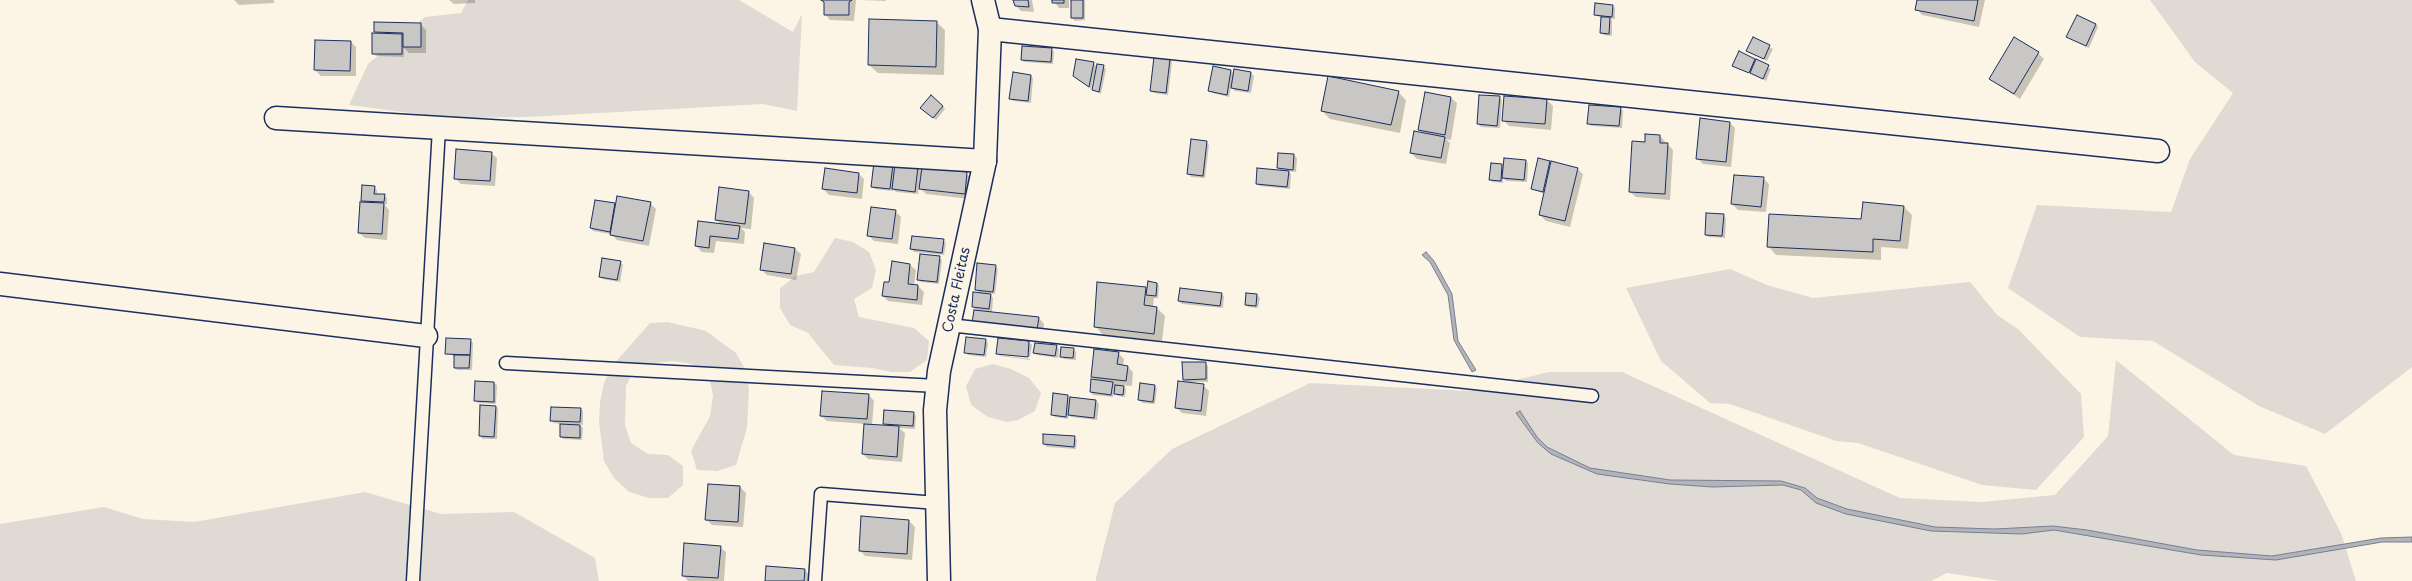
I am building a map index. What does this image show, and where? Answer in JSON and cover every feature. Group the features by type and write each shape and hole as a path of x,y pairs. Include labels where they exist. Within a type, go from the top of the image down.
{"street":[{"name":"Costa Fleitas","path":"939,581 934,448 937,386 985,161 990,29 983,0"},
{"path":"990,29 2158,152"},
{"path":"276,118 985,161"},
{"path":"0,284 426,336"}],"lane":[{"path":"413,581 439,128"},
{"path":"949,325 1592,396"},
{"path":"506,363 937,386"},
{"path":"815,581 821,494 937,503"}],"shaded area":[{"path":"468,0 739,0 793,32 802,14 797,111 763,104 528,117 448,118 349,105 368,64 425,17 461,13"},
{"path":"2150,0 2412,0 2412,367 2325,434 2259,406 2153,341 2080,337 2008,288 2037,205 2171,212 2190,159 2233,93 2195,62"},
{"path":"835,238 853,242 869,252 876,270 872,288 854,299 859,317 914,328 929,341 927,360 910,372 891,372 872,368 834,365 808,333 790,325 780,308 780,288 796,276 814,272"},
{"path":"1426,252 1434,261 1452,294 1458,341 1476,370 1472,372 1454,340 1448,295 1430,262 1422,255"},
{"path":"1730,269 1767,285 1813,298 1970,282 1997,315 2019,330 2081,394 2084,437 2036,490 1982,485 1858,443 1836,441 1730,404 1710,403 1661,361 1626,288"},
{"path":"668,322 706,331 736,353 745,369 749,389 747,428 736,465 717,471 697,470 691,451 710,416 713,396 709,376 692,364 673,361 654,363 634,370 626,386 625,425 631,443 648,454 668,455 683,466 683,485 668,498 649,498 629,492 614,478 604,461 599,422 600,402 604,383 612,366 650,323"},
{"path":"2116,360 2234,455 2306,466 2341,533 2356,581 2000,581 1947,573 1931,581 1096,581 1115,503 1172,449 1310,383 1471,391 1549,372 1622,372 1900,498 1981,502 2055,495 2108,436"},
{"path":"993,364 1011,369 1029,378 1041,393 1035,411 1018,420 1007,422 988,417 971,405 966,386 975,369"},
{"path":"1520,411 1537,437 1547,447 1590,468 1670,480 1781,481 1805,488 1817,498 1847,509 1935,527 1995,529 2053,526 2087,530 2197,550 2272,556 2381,538 2412,537 2412,542 2382,542 2276,560 2201,555 2054,530 2022,534 1931,531 1846,514 1816,503 1801,490 1783,485 1712,487 1670,484 1597,474 1551,454 1538,443 1516,413"},
{"path":"365,492 441,514 514,512 595,558 599,581 0,581 0,524 104,507 143,519 194,522"}],"building":[{"path":"821,0 852,0 849,2 849,15 824,15 824,2"},
{"path":"1013,0 1028,0 1029,7 1015,6"},
{"path":"1052,0 1064,0 1064,3 1052,3"},
{"path":"1071,0 1083,0 1083,18 1071,18"},
{"path":"1917,0 1978,0 1974,21 1915,10"},
{"path":"1595,3 1613,5 1612,17 1594,15"},
{"path":"2077,15 2096,24 2086,46 2066,37"},
{"path":"1601,17 1610,17 1609,34 1600,33"},
{"path":"869,19 937,21 936,67 868,65"},
{"path":"374,22 421,23 421,47 403,47 403,33 374,32"},
{"path":"372,33 402,34 402,54 372,54"},
{"path":"1753,37 1770,45 1764,59 1746,51"},
{"path":"2014,37 2039,52 2014,94 1989,79"},
{"path":"315,40 351,41 350,71 314,70"},
{"path":"1022,46 1052,48 1051,62 1021,60"},
{"path":"1739,51 1755,59 1749,73 1732,66"},
{"path":"1154,57 1170,59 1166,93 1150,91"},
{"path":"1076,59 1094,62 1089,87 1073,76"},
{"path":"1756,59 1769,65 1763,79 1750,73"},
{"path":"1097,64 1104,65 1099,92 1092,90"},
{"path":"1213,66 1231,70 1227,95 1208,91"},
{"path":"1234,69 1251,72 1248,91 1231,88"},
{"path":"1013,72 1031,75 1028,101 1009,99"},
{"path":"1328,76 1399,91 1391,125 1321,111"},
{"path":"1425,92 1451,97 1445,135 1418,130"},
{"path":"931,95 943,106 933,118 920,108"},
{"path":"1479,95 1500,96 1497,126 1477,124"},
{"path":"1504,96 1547,99 1545,124 1502,121"},
{"path":"1589,105 1621,107 1619,126 1587,124"},
{"path":"1700,118 1730,122 1726,162 1696,159"},
{"path":"1414,131 1445,137 1441,158 1410,153"},
{"path":"1645,134 1660,135 1660,143 1668,143 1665,194 1629,192 1632,141 1645,142"},
{"path":"1191,139 1207,141 1203,176 1187,174"},
{"path":"456,149 492,152 490,181 454,179"},
{"path":"1278,153 1294,154 1293,170 1277,168"},
{"path":"1504,158 1526,160 1524,180 1502,178"},
{"path":"1538,158 1550,161 1543,192 1531,189"},
{"path":"1551,161 1578,168 1565,221 1539,215"},
{"path":"874,162 893,164 890,189 871,187"},
{"path":"1491,163 1502,164 1501,181 1489,180"},
{"path":"895,164 918,167 915,192 892,189"},
{"path":"922,167 967,172 965,194 919,189"},
{"path":"825,168 859,173 857,193 822,189"},
{"path":"1257,168 1289,171 1287,187 1256,184"},
{"path":"1734,175 1764,177 1761,207 1731,204"},
{"path":"362,185 375,186 374,194 385,194 384,202 361,201"},
{"path":"719,187 749,191 745,224 715,220"},
{"path":"617,196 651,202 643,241 610,235"},
{"path":"595,200 615,203 610,232 590,228"},
{"path":"360,202 384,203 382,234 358,233"},
{"path":"1863,202 1904,206 1900,241 1873,239 1873,252 1767,247 1769,214 1861,219"},
{"path":"871,207 896,210 892,239 867,236"},
{"path":"1706,213 1724,214 1722,236 1705,235"},
{"path":"698,221 740,226 738,239 710,236 709,248 695,246"},
{"path":"912,236 944,239 942,253 910,249"},
{"path":"764,243 795,248 791,274 760,270"},
{"path":"920,254 940,256 937,282 917,280"},
{"path":"602,258 621,261 617,280 599,277"},
{"path":"892,261 910,264 908,284 918,285 917,300 882,296 884,282 889,282"},
{"path":"977,263 996,265 993,292 975,290"},
{"path":"1148,281 1157,283 1156,296 1146,295"},
{"path":"1097,282 1146,287 1144,305 1157,307 1154,334 1094,327"},
{"path":"1180,288 1222,293 1220,306 1178,301"},
{"path":"973,292 991,294 989,309 972,307"},
{"path":"1246,293 1257,294 1256,306 1245,305"},
{"path":"974,310 1039,317 1037,330 972,323"},
{"path":"966,337 986,339 984,355 964,353"},
{"path":"446,338 471,339 470,355 445,354"},
{"path":"998,338 1029,341 1028,357 996,354"},
{"path":"1035,343 1057,345 1055,356 1033,353"},
{"path":"1061,347 1074,348 1073,358 1060,357"},
{"path":"1094,349 1119,352 1117,364 1128,366 1126,381 1091,377"},
{"path":"454,355 470,355 469,368 454,368"},
{"path":"1182,362 1206,362 1206,379 1183,380"},
{"path":"1091,379 1113,382 1111,395 1090,392"},
{"path":"475,381 494,382 494,402 474,401"},
{"path":"1178,381 1204,384 1201,411 1175,408"},
{"path":"1140,383 1155,385 1153,402 1138,400"},
{"path":"1115,385 1124,386 1123,395 1114,394"},
{"path":"822,391 869,394 867,419 820,416"},
{"path":"1053,393 1068,395 1066,417 1051,415"},
{"path":"1070,397 1096,400 1094,418 1068,415"},
{"path":"480,405 496,406 494,437 479,436"},
{"path":"551,407 581,408 580,422 550,421"},
{"path":"884,410 914,412 913,426 883,424"},
{"path":"560,424 580,425 580,438 560,437"},
{"path":"864,424 899,426 897,457 862,454"},
{"path":"1043,434 1075,436 1074,447 1043,444"},
{"path":"708,484 740,486 738,522 705,520"},
{"path":"861,516 909,520 907,554 859,551"},
{"path":"684,543 721,546 718,578 682,576"},
{"path":"766,566 805,569 804,581 765,581"}]}
